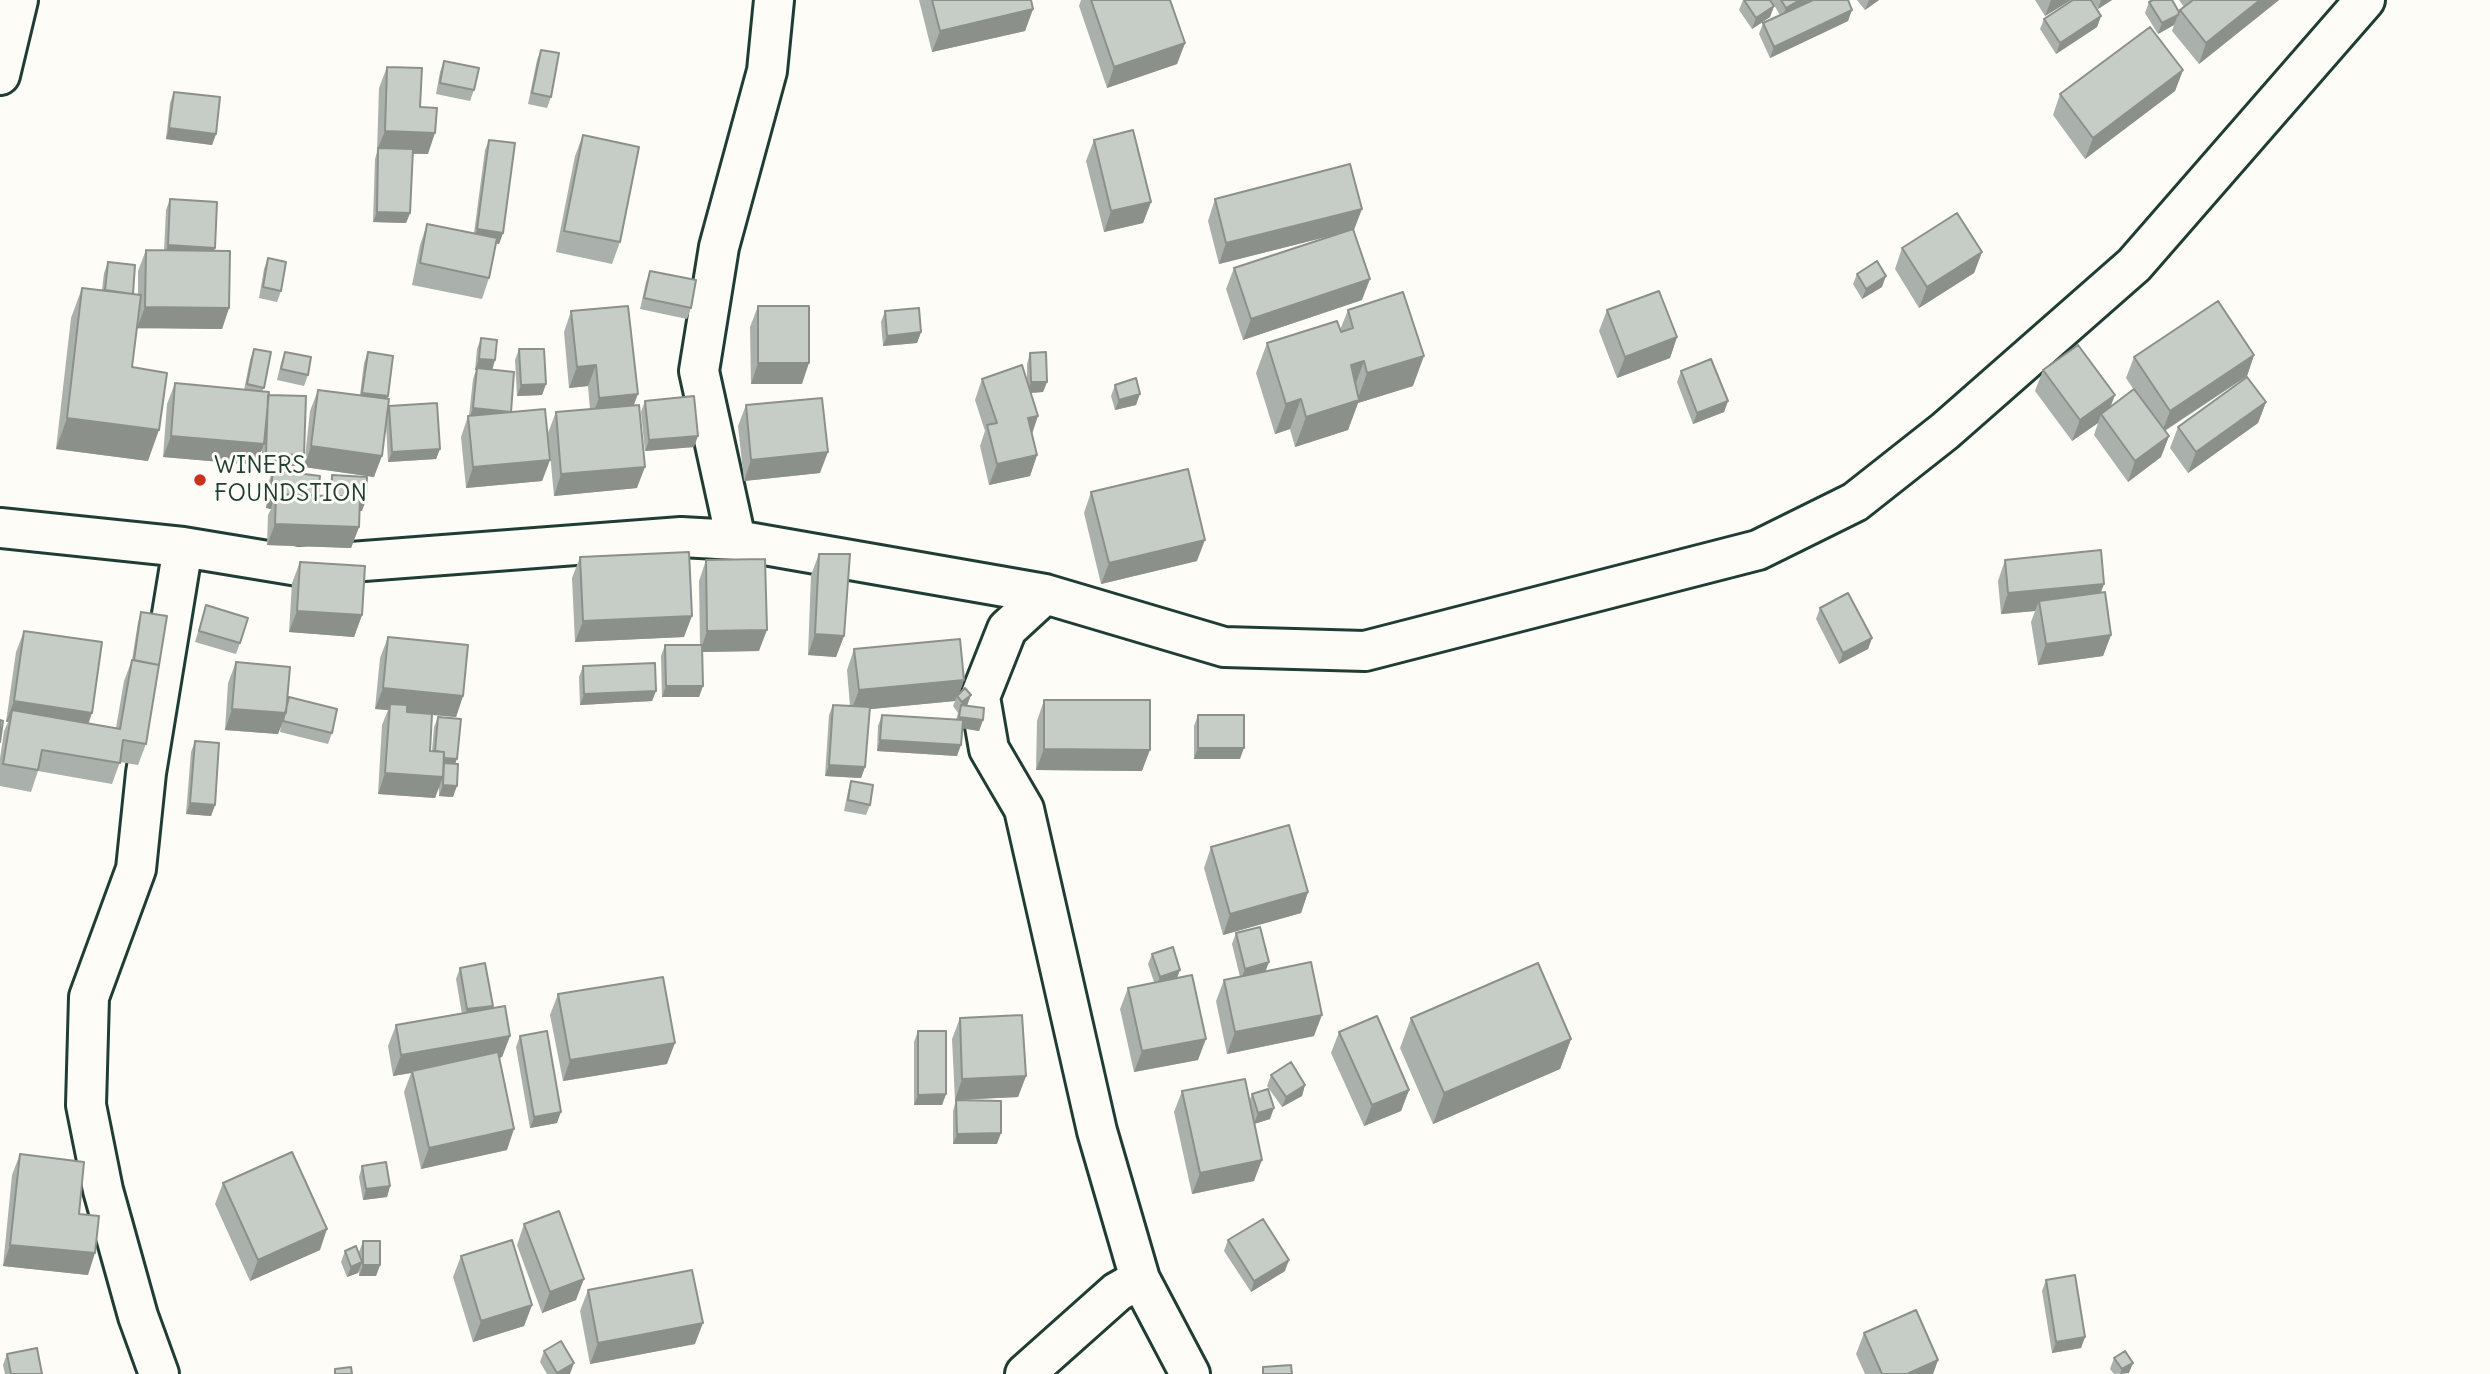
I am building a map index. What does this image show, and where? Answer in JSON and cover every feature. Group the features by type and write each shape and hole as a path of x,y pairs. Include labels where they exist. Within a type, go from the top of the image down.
{"street":[{"path":"0,75 18,0"},
{"path":"736,540 699,371 719,247 767,71 774,0"},
{"path":"0,528 183,547 298,566 681,537 736,540 1045,594 1224,647 1365,651 1758,550 1855,502 1945,431 2134,265 2365,0"},
{"path":"159,1374 138,1316 103,1190 86,1105 89,997 135,869 146,773 183,547"},
{"path":"1045,594 1007,629 980,696 989,749 1024,808 1097,1131 1140,1279 1190,1374"},
{"path":"1025,1374 1117,1292 1140,1279"}],"building":[{"path":"932,0 1031,0 1033,9 940,31"},
{"path":"1091,0 1170,0 1185,43 1114,67"},
{"path":"1744,0 1770,0 1774,6 1756,18"},
{"path":"1781,0 1800,0 1786,8"},
{"path":"1813,0 1848,0 1852,10 1774,47 1763,23"},
{"path":"2073,0 2091,0 2101,16 2060,43 2044,19"},
{"path":"2172,0 2178,15 2162,23 2149,2"},
{"path":"2193,0 2260,0 2206,43 2180,10"},
{"path":"2150,27 2183,70 2093,138 2060,94"},
{"path":"541,50 559,53 551,97 532,93"},
{"path":"444,61 479,68 474,90 440,83"},
{"path":"387,67 422,68 420,107 437,108 435,133 385,131"},
{"path":"174,92 220,97 216,134 169,128"},
{"path":"1133,130 1151,202 1111,211 1094,140"},
{"path":"583,135 639,147 620,242 564,231"},
{"path":"489,140 515,143 503,233 477,229"},
{"path":"378,148 413,149 410,213 377,212"},
{"path":"1350,164 1362,209 1226,243 1215,199"},
{"path":"170,199 217,202 215,248 168,245"},
{"path":"1957,213 1982,252 1927,287 1902,248"},
{"path":"427,224 497,238 489,278 420,263"},
{"path":"1353,229 1370,279 1251,319 1234,268"},
{"path":"146,250 230,251 229,308 145,307"},
{"path":"268,258 286,262 281,291 263,287"},
{"path":"1877,261 1886,276 1866,289 1857,274"},
{"path":"108,262 135,265 133,294 105,290"},
{"path":"650,271 696,280 691,308 644,298"},
{"path":"82,288 141,295 132,367 167,373 159,430 67,418"},
{"path":"1659,291 1677,337 1625,357 1607,310"},
{"path":"1403,292 1424,356 1367,373 1364,361 1351,365 1359,400 1306,417 1301,399 1286,404 1267,343 1337,321 1341,332 1353,328 1348,310"},
{"path":"2218,301 2254,355 2170,411 2134,357"},
{"path":"628,306 638,394 599,398 596,365 577,367 571,311"},
{"path":"758,306 809,306 809,363 758,363"},
{"path":"919,308 921,332 887,336 885,311"},
{"path":"481,338 497,340 495,360 479,359"},
{"path":"2078,345 2115,395 2080,420 2043,370"},
{"path":"254,349 271,352 264,388 247,384"},
{"path":"519,349 544,349 546,384 521,385"},
{"path":"285,352 311,357 308,375 281,369"},
{"path":"368,352 393,356 388,396 362,393"},
{"path":"1046,352 1047,382 1031,382 1030,353"},
{"path":"1711,359 1728,401 1697,413 1681,371"},
{"path":"1022,365 1038,416 1028,418 1037,455 997,464 987,425 997,423 982,379"},
{"path":"477,368 514,372 511,412 473,408"},
{"path":"2247,377 2266,402 2196,452 2178,427"},
{"path":"1136,378 1140,394 1119,400 1115,385"},
{"path":"175,383 269,392 264,444 171,436"},
{"path":"2134,389 2169,436 2135,461 2101,414"},
{"path":"318,390 389,399 382,456 311,446"},
{"path":"268,395 306,396 304,455 266,454"},
{"path":"694,396 698,436 649,440 645,401"},
{"path":"822,398 828,452 751,460 746,405"},
{"path":"437,403 440,449 392,452 389,406"},
{"path":"639,405 645,467 561,474 556,412"},
{"path":"545,409 550,460 473,467 468,416"},
{"path":"1188,469 1205,540 1109,563 1091,492"},
{"path":"273,470 320,476 318,496 276,494 274,498 270,498"},
{"path":"332,475 367,477 366,500 360,500 360,497 332,496"},
{"path":"276,494 360,497 359,527 275,524"},
{"path":"2101,550 2104,584 2008,593 2005,560"},
{"path":"689,552 692,616 583,621 580,557"},
{"path":"819,554 850,554 844,636 815,634"},
{"path":"765,559 767,630 707,631 706,560"},
{"path":"300,562 365,566 362,615 297,611"},
{"path":"2105,592 2111,635 2046,644 2039,601"},
{"path":"1848,593 1872,638 1843,653 1820,608"},
{"path":"206,605 248,618 240,643 199,631"},
{"path":"141,612 167,616 159,665 134,660"},
{"path":"24,631 102,642 92,713 14,701"},
{"path":"388,637 468,645 463,696 383,688"},
{"path":"960,639 964,680 859,690 854,649"},
{"path":"665,645 702,645 703,686 666,686"},
{"path":"132,660 159,665 146,744 123,740 120,763 42,750 38,770 3,764 12,710 120,729"},
{"path":"236,662 290,667 286,713 232,709"},
{"path":"655,663 656,691 584,694 583,666"},
{"path":"965,688 971,695 962,702 957,696"},
{"path":"289,697 337,709 332,733 283,721"},
{"path":"1044,700 1150,700 1150,750 1044,749"},
{"path":"390,704 407,705 407,712 432,714 430,751 444,752 443,777 385,773"},
{"path":"833,705 870,707 865,767 829,765"},
{"path":"961,705 984,708 983,720 959,717"},
{"path":"882,715 963,720 961,745 880,740"},
{"path":"1198,715 1244,715 1244,748 1198,748"},
{"path":"438,717 461,719 457,759 444,758 444,752 435,751"},
{"path":"0,720 3,721 0,742"},
{"path":"195,741 219,743 215,805 190,803"},
{"path":"444,763 458,764 457,786 443,785"},
{"path":"851,781 873,785 870,805 848,800"},
{"path":"1289,825 1308,892 1230,914 1211,847"},
{"path":"1260,927 1269,962 1245,969 1236,933"},
{"path":"1173,947 1180,970 1160,977 1152,954"},
{"path":"1311,962 1322,1015 1235,1032 1224,980"},
{"path":"485,963 493,1006 467,1009 460,968"},
{"path":"1538,963 1571,1039 1444,1093 1411,1018"},
{"path":"1192,975 1206,1039 1142,1051 1128,988"},
{"path":"663,977 675,1043 570,1060 558,994"},
{"path":"505,1006 510,1036 401,1055 396,1025"},
{"path":"1022,1015 1026,1076 962,1079 960,1018"},
{"path":"1377,1016 1409,1090 1372,1105 1339,1032"},
{"path":"547,1031 561,1112 534,1117 520,1036"},
{"path":"918,1031 946,1031 946,1094 918,1095"},
{"path":"498,1052 514,1129 429,1148 412,1071"},
{"path":"1291,1062 1305,1085 1286,1097 1271,1075"},
{"path":"1245,1079 1262,1160 1200,1173 1182,1091"},
{"path":"1268,1089 1274,1108 1258,1113 1252,1094"},
{"path":"956,1100 1001,1101 1001,1133 957,1134"},
{"path":"292,1152 327,1229 258,1260 223,1183"},
{"path":"20,1154 84,1162 79,1214 99,1216 95,1253 10,1245"},
{"path":"386,1162 390,1186 366,1189 362,1166"},
{"path":"559,1211 584,1279 550,1292 524,1224"},
{"path":"1263,1219 1289,1260 1254,1281 1228,1240"},
{"path":"512,1240 532,1305 481,1321 461,1256"},
{"path":"363,1241 380,1241 380,1265 363,1265"},
{"path":"356,1246 362,1262 351,1267 345,1251"},
{"path":"692,1270 703,1323 598,1343 588,1290"},
{"path":"2075,1275 2085,1337 2056,1342 2046,1280"},
{"path":"1916,1310 1938,1360 1907,1374 1882,1374 1864,1333"},
{"path":"561,1341 574,1363 557,1373 544,1351"},
{"path":"37,1348 42,1374 11,1374 7,1354"},
{"path":"2125,1351 2133,1363 2122,1369 2114,1358"},
{"path":"1291,1365 1292,1374 1263,1374 1263,1367"},
{"path":"351,1367 352,1374 335,1374 335,1369"}],"place":[{"name":"WINERS FOUNDSTION","path":"200,480"}]}
